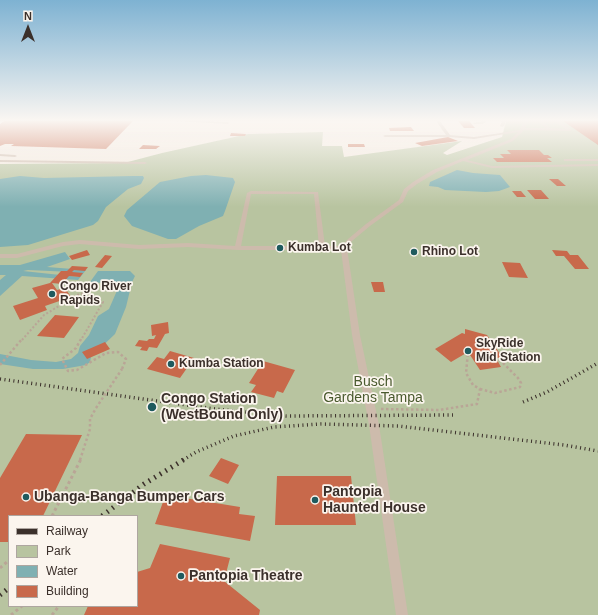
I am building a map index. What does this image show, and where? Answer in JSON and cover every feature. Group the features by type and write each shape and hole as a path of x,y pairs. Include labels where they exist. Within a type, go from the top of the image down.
{"lane":[{"path":"402,615 371,410 356,335 344,248 350,240 368,225 402,201 406,190 415,183 435,171 488,150"},
{"path":"0,155 14,156 10,161"},
{"path":"463,160 492,167 598,165"},
{"path":"565,160 598,160"},
{"path":"0,161 145,163"},
{"path":"238,248 249,193 252,192 316,193 322,248"},
{"path":"0,256 17,256 63,244 80,242 139,247 188,245 238,248 344,248"}],"path":[{"path":"0,365 44,315 79,294 85,293 103,302 76,348 62,359 68,371 77,370 106,353 118,352 126,359 122,369 90,419 90,429 83,454 52,515"},
{"path":"468,352 466,373 473,385 480,389 495,393 520,387 521,383 518,378 498,358"},
{"path":"371,410 393,408 439,410 477,404 480,389"},
{"path":"0,568 8,561"},
{"path":"11,615 21,607"},
{"path":"52,615 59,607"}],"green space":[{"name":"Busch Gardens Tampa","path":"177,150 343,150 344,157 398,150 448,150 443,153 447,155 463,150 598,150 598,615 0,615 0,164 124,163"}],"water":[{"path":"457,170 500,175 510,187 499,191 486,192 445,190 438,187 429,186 430,182"},
{"path":"206,175 233,178 235,182 223,216 199,226 176,239 168,239 132,226 124,216 127,210 160,182 191,176"},
{"path":"20,176 44,178 143,176 144,178 141,184 128,189 106,207 98,221 93,225 28,245 0,247 0,179"},
{"path":"65,252 70,259 47,267 86,270 78,280 22,276 0,296 0,280 6,275 0,275 0,265 20,265","holes":["28,270 72,272 79,277 23,271"]},
{"path":"98,271 130,271 135,276 132,282 126,307 115,334 91,357 90,362 86,365 63,369 33,369 0,364 0,354 31,360 56,362 71,359 78,353 80,346 89,335 98,316 109,309 119,286 116,284 90,282"}],"building":[{"path":"507,150 539,150 544,155 548,155 552,158 547,158 552,162 497,162 493,158 504,158 500,154 511,154"},
{"path":"549,179 558,179 566,186 557,186"},
{"path":"527,190 541,190 549,199 535,199"},
{"path":"512,191 521,191 526,197 517,197"},
{"path":"87,250 90,255 72,260 69,256"},
{"path":"552,250 567,251 570,255 578,255 589,269 575,269 564,256 556,256"},
{"path":"105,255 112,256 102,268 95,267"},
{"path":"502,262 520,263 528,278 509,277"},
{"name":"Congo River Rapids","path":"72,266 88,267 85,271 74,270 72,272 83,273 80,277 69,276 62,284 52,283 57,290 65,288 71,297 45,306 47,310 20,320 13,306 38,298 32,288 50,283 61,271 67,271"},
{"path":"371,282 383,282 385,292 374,292"},
{"path":"55,315 79,317 64,338 37,336"},
{"path":"168,322 169,333 165,334 157,348 149,347 147,351 140,350 142,347 135,346 139,340 147,341 149,339 154,339 156,335 152,336 151,325"},
{"name":"SkyRide Mid Station","path":"465,329 487,335 503,358 496,358 501,367 480,370 468,352 451,362 435,349 462,333 465,334"},
{"path":"105,342 110,349 87,359 82,352"},
{"name":"Kumba Station","path":"170,351 194,358 180,378 147,369 157,357 164,359"},
{"path":"263,361 295,370 283,393 277,391 274,398 251,392 256,385 249,383"},
{"name":"Ubanga-Banga Bumper Cars","path":"26,434 82,435 43,515 8,515 8,542 0,542 0,478"},
{"path":"221,458 239,465 228,484 209,476"},
{"name":"Pantopia Haunted House","path":"277,476 351,476 356,525 275,525"},
{"path":"172,496 240,507 239,514 255,516 250,541 155,524 163,502 170,502"},
{"name":"Pantopia Theatre","path":"160,544 230,558 224,581 260,610 259,615 84,615 88,607 138,607 138,572 150,568"}],"railway":[{"path":"523,402 547,392 598,363"},
{"path":"0,379 215,409 286,416 453,415"},
{"path":"183,460 196,452 234,436 274,427 321,424 398,426 564,445 598,451"},
{"path":"103,515 144,484 185,459"},
{"path":"0,595 8,589"}],"place":[{"name":"Kumba Lot","path":"280,248"},
{"name":"Rhino Lot","path":"414,252"},
{"name":"Congo River Rapids","path":"52,294"},
{"name":"SkyRide Mid Station","path":"468,351"},
{"name":"Kumba Station","path":"171,364"},
{"name":"Congo Station (WestBound Only)","path":"152,407"},
{"name":"Ubanga-Banga Bumper Cars","path":"26,497"},
{"name":"Pantopia Haunted House","path":"315,500"},
{"name":"Pantopia Theatre","path":"181,576"}]}
